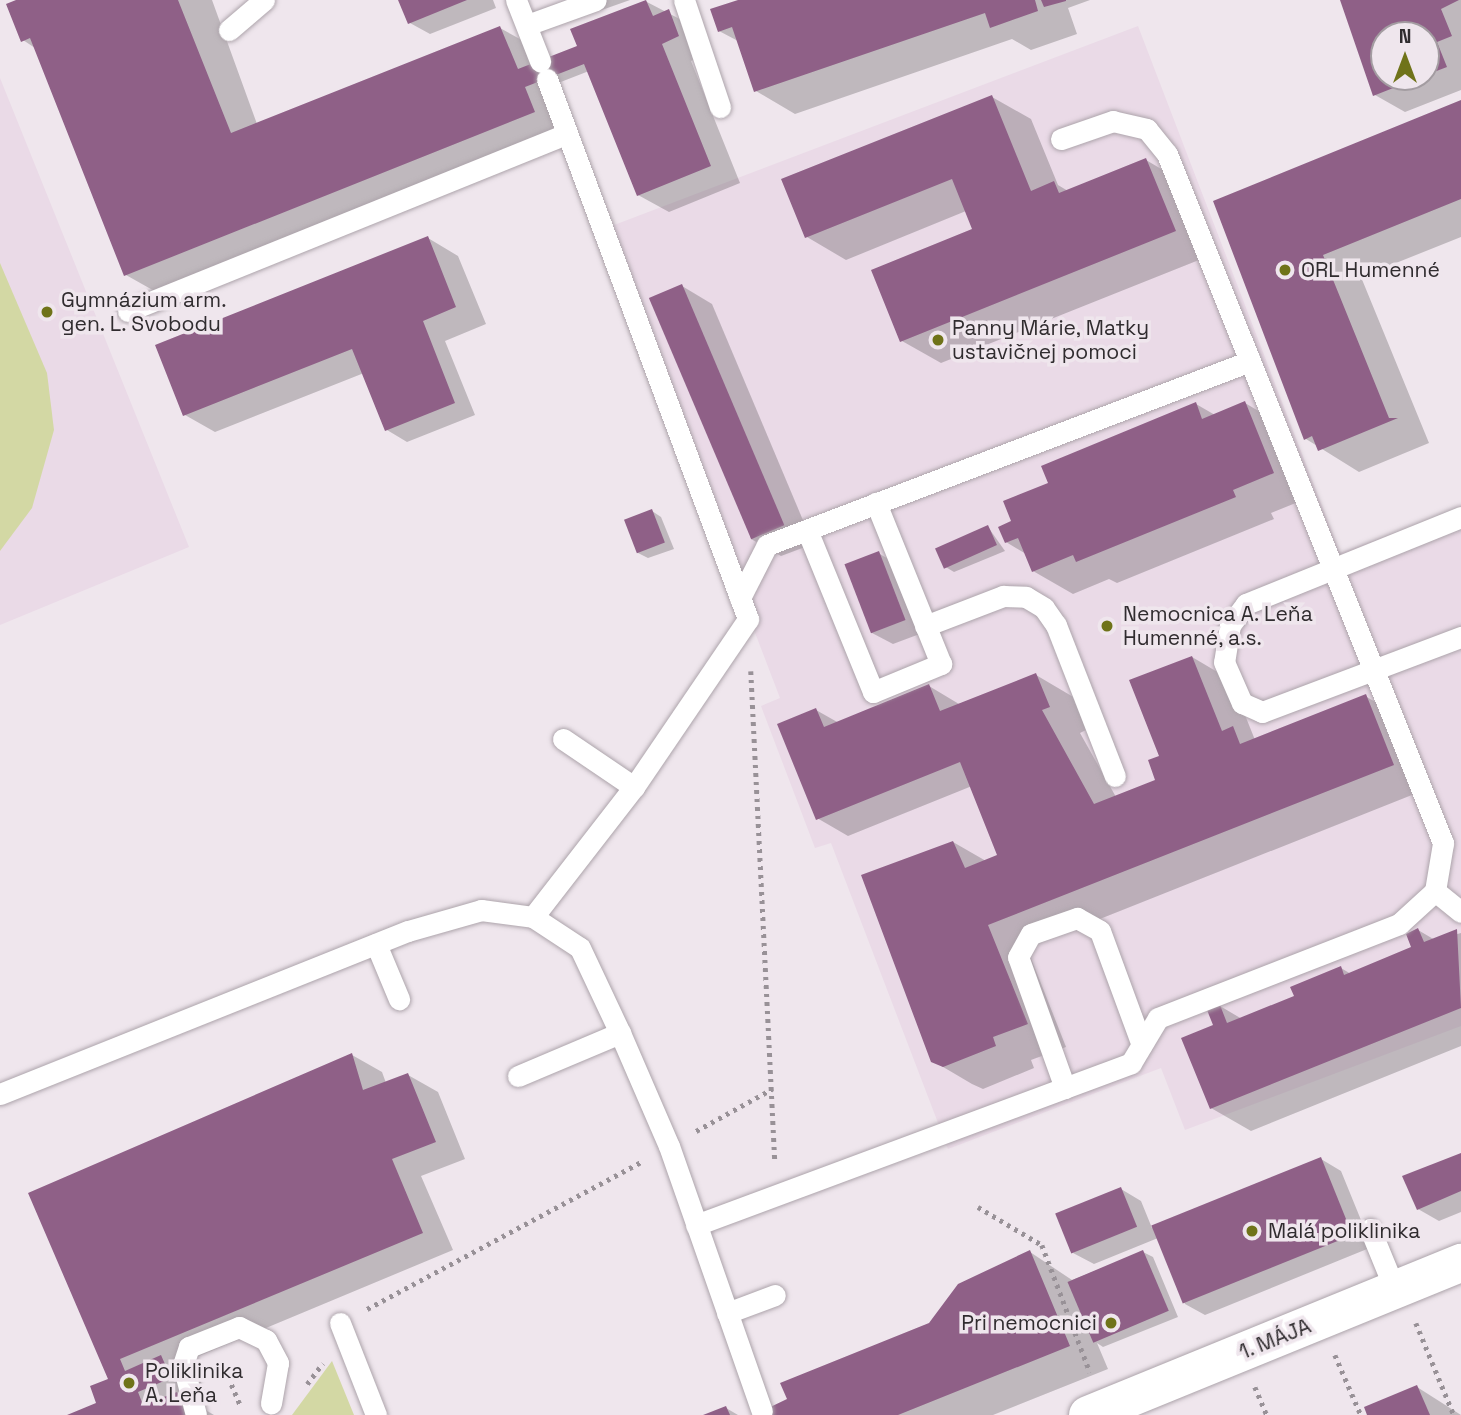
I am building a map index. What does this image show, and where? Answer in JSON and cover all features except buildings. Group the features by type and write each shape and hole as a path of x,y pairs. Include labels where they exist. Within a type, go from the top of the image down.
{"street":[{"name":"1. MÁJA","path":"1096,1412 1403,1299 1461,1263"}],"lane":[{"path":"229,30 264,0"},
{"path":"516,0 748,619 634,787 533,917"},
{"path":"527,25 596,0"},
{"path":"684,0 720,107"},
{"path":"696,1225 1131,1063 1158,1018 1399,924 1435,891 1443,843 1167,154 1147,129 1113,121 1061,139"},
{"path":"128,311 566,134"},
{"path":"740,598 767,545 1250,361"},
{"path":"807,530 873,692 941,664 876,503"},
{"path":"1461,517 1246,604 1230,625 1224,662 1242,703 1262,712 1461,637"},
{"path":"925,626 1003,596 1026,597 1044,608 1056,625 1115,776"},
{"path":"563,739 634,787"},
{"path":"1435,891 1461,912"},
{"path":"0,1094 376,944 481,910 533,917 580,948 620,1033 668,1146 762,1411"},
{"path":"1065,1088 1018,957 1031,934 1077,918 1100,931 1142,1045"},
{"path":"376,944 399,999"},
{"path":"518,1076 620,1033"},
{"path":"1370,1229 1403,1299"},
{"path":"727,1313 775,1295"},
{"path":"340,1323 376,1415"},
{"path":"196,1415 183,1365 189,1347 239,1327 266,1340 278,1363 267,1409"}],"path":[{"path":"748,619 777,1195"},
{"path":"299,1394 331,1352 340,1323 507,1239 772,1089"},
{"path":"978,1207 1042,1245 1096,1412"},
{"path":"1403,1299 1454,1415"},
{"path":"1330,1342 1361,1415"},
{"path":"238,1364 225,1369 244,1415"},
{"path":"1250,1374 1267,1415"}],"shaded area":[{"name":"Nemocnica A. Leňa Humenné, a.s.","path":"1138,26 1340,553 1461,508 1461,1026 1185,1130 1161,1068 948,1149 831,843 815,848 761,706 780,698 601,230"},
{"name":"Gymnázium arm. gen. L. Svobodu","path":"0,78 189,547 0,625"}],"green space":[{"path":"0,263 47,373 54,430 32,508 0,551"},
{"path":"332,1361 354,1415 292,1415"}],"place":[{"name":"ORL Humenné","path":"1285,270"},
{"name":"Gymnázium arm. gen. L. Svobodu","path":"47,312"},
{"name":"Panny Márie, Matky ustavičnej pomoci","path":"938,340"},
{"name":"Nemocnica A. Leňa Humenné, a.s.","path":"1107,626"},
{"name":"Malá poliklinika","path":"1252,1231"},
{"name":"Pri nemocnici","path":"1111,1323"},
{"name":"Poliklinika A. Leňa","path":"129,1383"}]}
